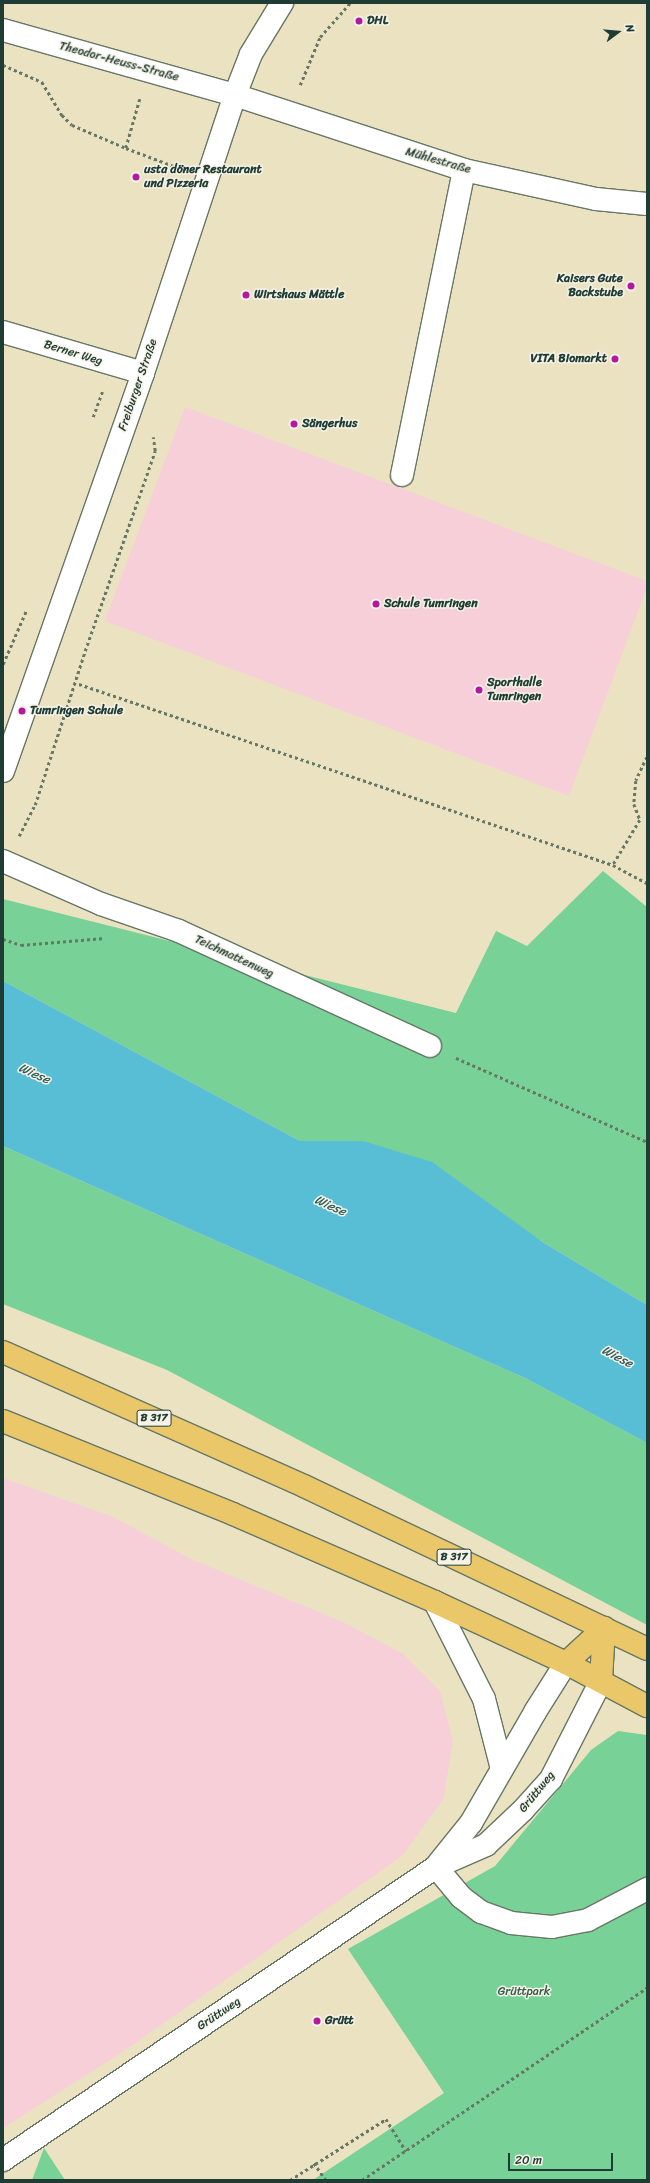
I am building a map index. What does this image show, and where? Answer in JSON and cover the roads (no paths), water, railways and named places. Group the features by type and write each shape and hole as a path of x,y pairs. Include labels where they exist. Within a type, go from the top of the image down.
{"main road":[{"name":"B 317","path":"3,1352 304,1486 647,1649"},
{"path":"3,1421 234,1514 436,1602 601,1681 647,1706"},
{"path":"566,1664 604,1628"},
{"path":"601,1681 604,1628"}],"street":[{"name":"Freiburger Straße","path":"3,771 143,373 235,95 251,54 282,3"},
{"name":"Theodor-Heuss-Straße","path":"3,30 235,95"},
{"name":"Mühlestraße","path":"235,95 464,170 596,199 647,204"},
{"path":"402,475 464,170"},
{"name":"Berner Weg","path":"3,332 143,373"},
{"name":"Teichmattenweg","path":"4,862 101,904 179,931 430,1046"},
{"path":"436,1602 484,1699 502,1769"},
{"name":"Grüttweg","path":"436,1867 471,1823 566,1664"},
{"name":"Grüttweg","path":"3,2160 436,1867 486,1845 523,1810 551,1779 601,1681"},
{"path":"436,1867 461,1897 481,1912 511,1923 552,1927 588,1920 647,1889"}],"water":[{"name":"Wiese","path":"3,981 300,1141 363,1141 432,1162 541,1241 647,1305 647,1443 527,1379 3,1146"}],"place":[{"name":"DHL","path":"359,21"},
{"name":"usta döner Restaurant und Pizzeria","path":"136,177"},
{"name":"Kaisers Gute Backstube","path":"631,286"},
{"name":"Wirtshaus Mättle","path":"246,295"},
{"name":"VITA Biomarkt","path":"615,359"},
{"name":"Sängerhus","path":"294,424"},
{"name":"Schule Tumringen","path":"376,604"},
{"name":"Sporthalle Tumringen","path":"479,690"},
{"name":"Tumringen Schule","path":"22,711"},
{"name":"Grütt","path":"317,2021"}],"park label":[{"name":"Grüttpark","path":"524,1992"}]}
